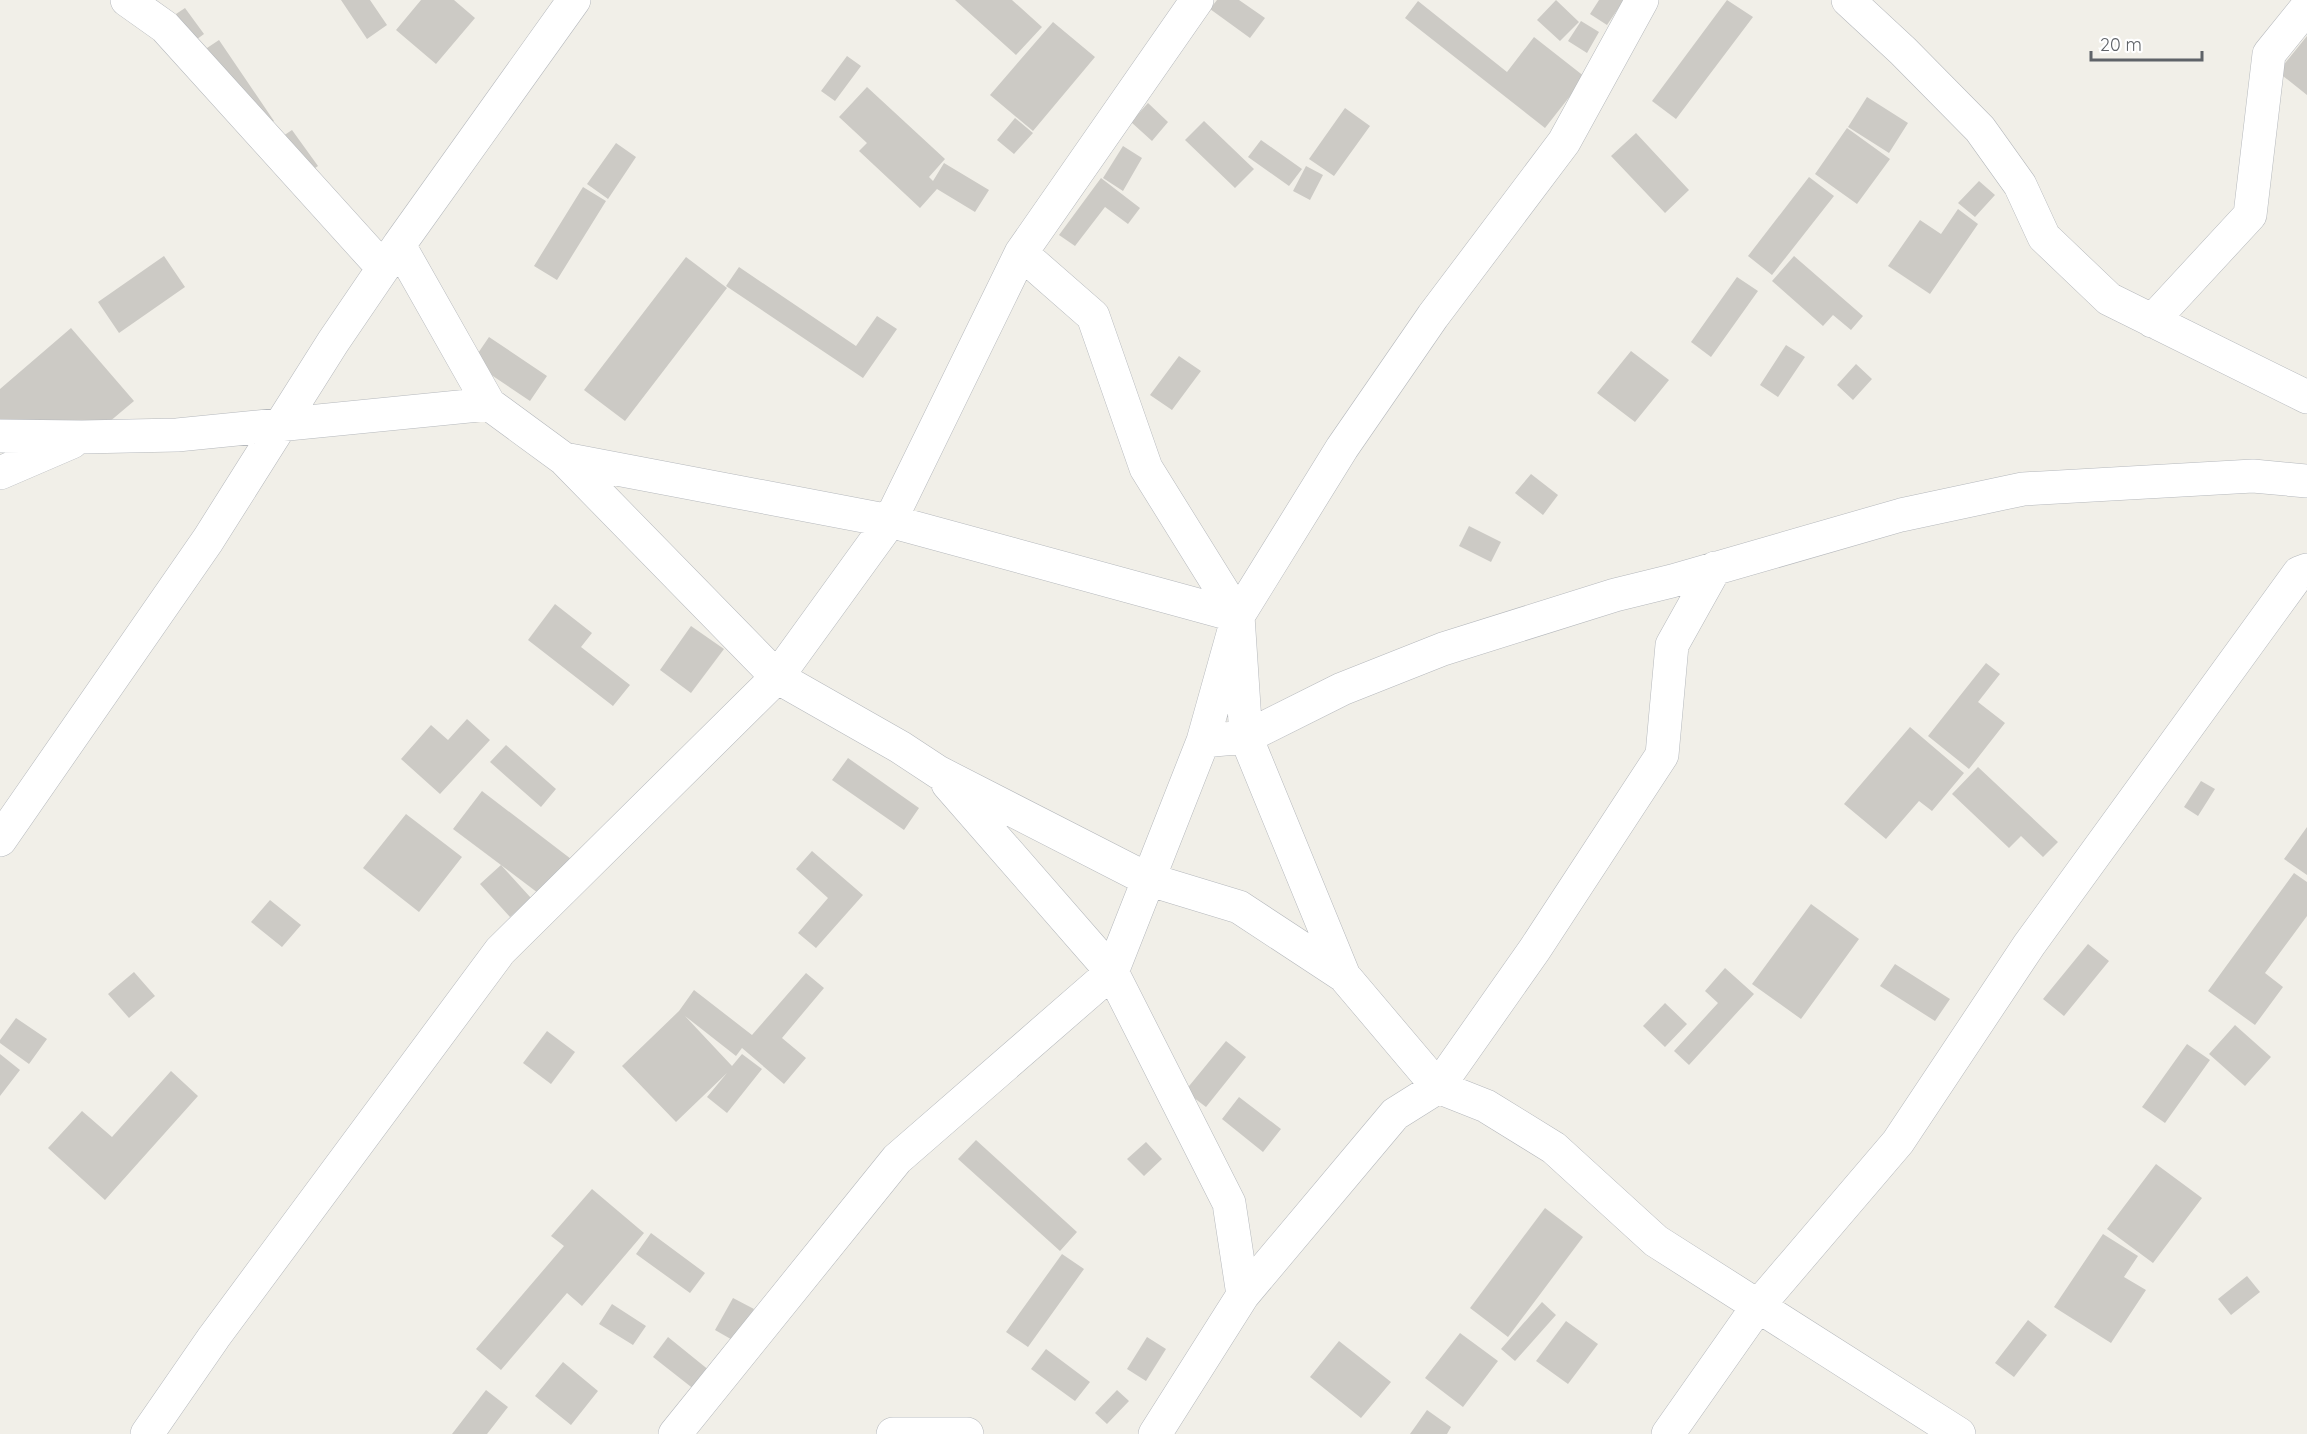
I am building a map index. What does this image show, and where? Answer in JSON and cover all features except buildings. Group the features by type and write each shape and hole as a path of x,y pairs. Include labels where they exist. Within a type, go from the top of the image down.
{"street":[{"path":"127,0 165,27 391,256 489,404 564,459 777,677 900,747 938,772 1147,879 1239,907 1344,976 1438,1087 1486,1106 1554,1148 1656,1241 1959,1434"},
{"path":"0,840 207,540 391,256 574,0"},
{"path":"147,1434 214,1336 500,951 777,677 890,521 1021,253 1197,0"},
{"path":"675,1434 897,1159 1112,972 1203,741 1238,616 1341,448 1433,316 1564,142 1642,0"},
{"path":"1848,0 1903,51 1980,129 2020,185 2044,237 2109,299 2307,397"},
{"path":"2152,321 2250,215 2269,54 2307,7"},
{"path":"1021,253 1093,316 1146,468 1238,616 1246,737 1344,976"},
{"path":"0,436 177,435 489,404"},
{"path":"0,473 82,437"},
{"path":"564,459 890,521 1238,616"},
{"path":"1203,741 1246,737 1342,689 1443,649 1615,595 1901,515 2023,489 2253,476 2307,481"},
{"path":"1155,1434 1243,1295 1395,1114 1438,1087 1535,949 1662,755 1672,645 1715,568"},
{"path":"1668,1434 1758,1306 1898,1142 2029,945 2299,573 2307,570"},
{"path":"938,772 1112,972 1229,1203 1243,1295"},
{"path":"893,1434 967,1434"}]}
